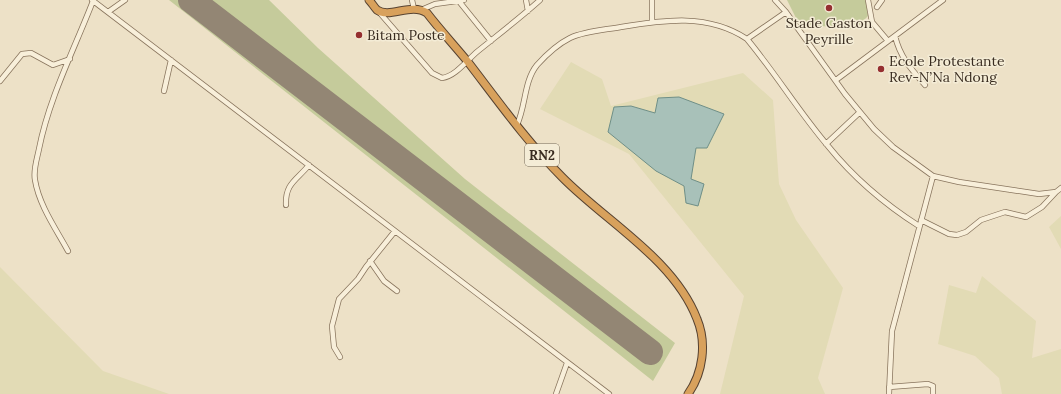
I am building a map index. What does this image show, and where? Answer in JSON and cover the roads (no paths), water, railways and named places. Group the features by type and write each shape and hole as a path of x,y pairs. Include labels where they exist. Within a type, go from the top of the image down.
{"highway":[{"path":"369,0 378,10 389,12 418,9"},
{"name":"RN2","path":"418,9 427,13 517,125 561,176 650,256 682,293 697,319 702,339 700,368 697,378 688,394"}],"street":[{"path":"108,12 125,0"},
{"path":"412,0 418,9 435,4 460,0 491,41"},
{"path":"526,0 528,11"},
{"path":"378,10 436,76 445,78 455,72 466,61 540,0"},
{"path":"652,0 652,22"},
{"path":"775,0 786,12 860,112 883,138 933,176 959,182 1039,194 1056,192"},
{"path":"868,0 872,22 888,42"},
{"path":"877,7 882,0"},
{"path":"836,80 943,0"},
{"path":"68,251 46,212 35,180 34,172 49,110 93,1 609,394"},
{"path":"747,39 786,12"},
{"path":"517,125 524,108 531,74 561,42 586,33 652,22 683,19 705,22 734,31 747,39 774,72 826,144 874,192 903,216 919,226"},
{"path":"895,36 900,54 909,68 925,85"},
{"path":"0,81 22,54 31,53 53,65 70,59"},
{"path":"164,91 171,60"},
{"path":"826,144 860,112"},
{"path":"286,205 286,194 293,181 309,165"},
{"path":"889,394 892,331 933,176"},
{"path":"921,220 949,234 957,235 966,232 981,220 1005,212 1026,217 1042,207 1061,188"},
{"path":"340,357 333,343 332,326 336,306 342,295 358,279 370,261 395,230"},
{"path":"370,261 384,281 397,291"},
{"path":"556,394 567,363"},
{"path":"889,386 928,384 932,385 933,394"}],"water":[{"path":"679,97 724,114 707,148 696,148 691,179 704,184 698,206 686,203 684,186 656,171 608,132 614,107 631,106 655,113 658,98"}],"place":[{"name":"Stade Gaston Peyrille","path":"829,8"},
{"name":"Bitam Poste","path":"359,35"},
{"name":"Ecole Protestante Rev-N’Na Ndong","path":"881,69"}]}
